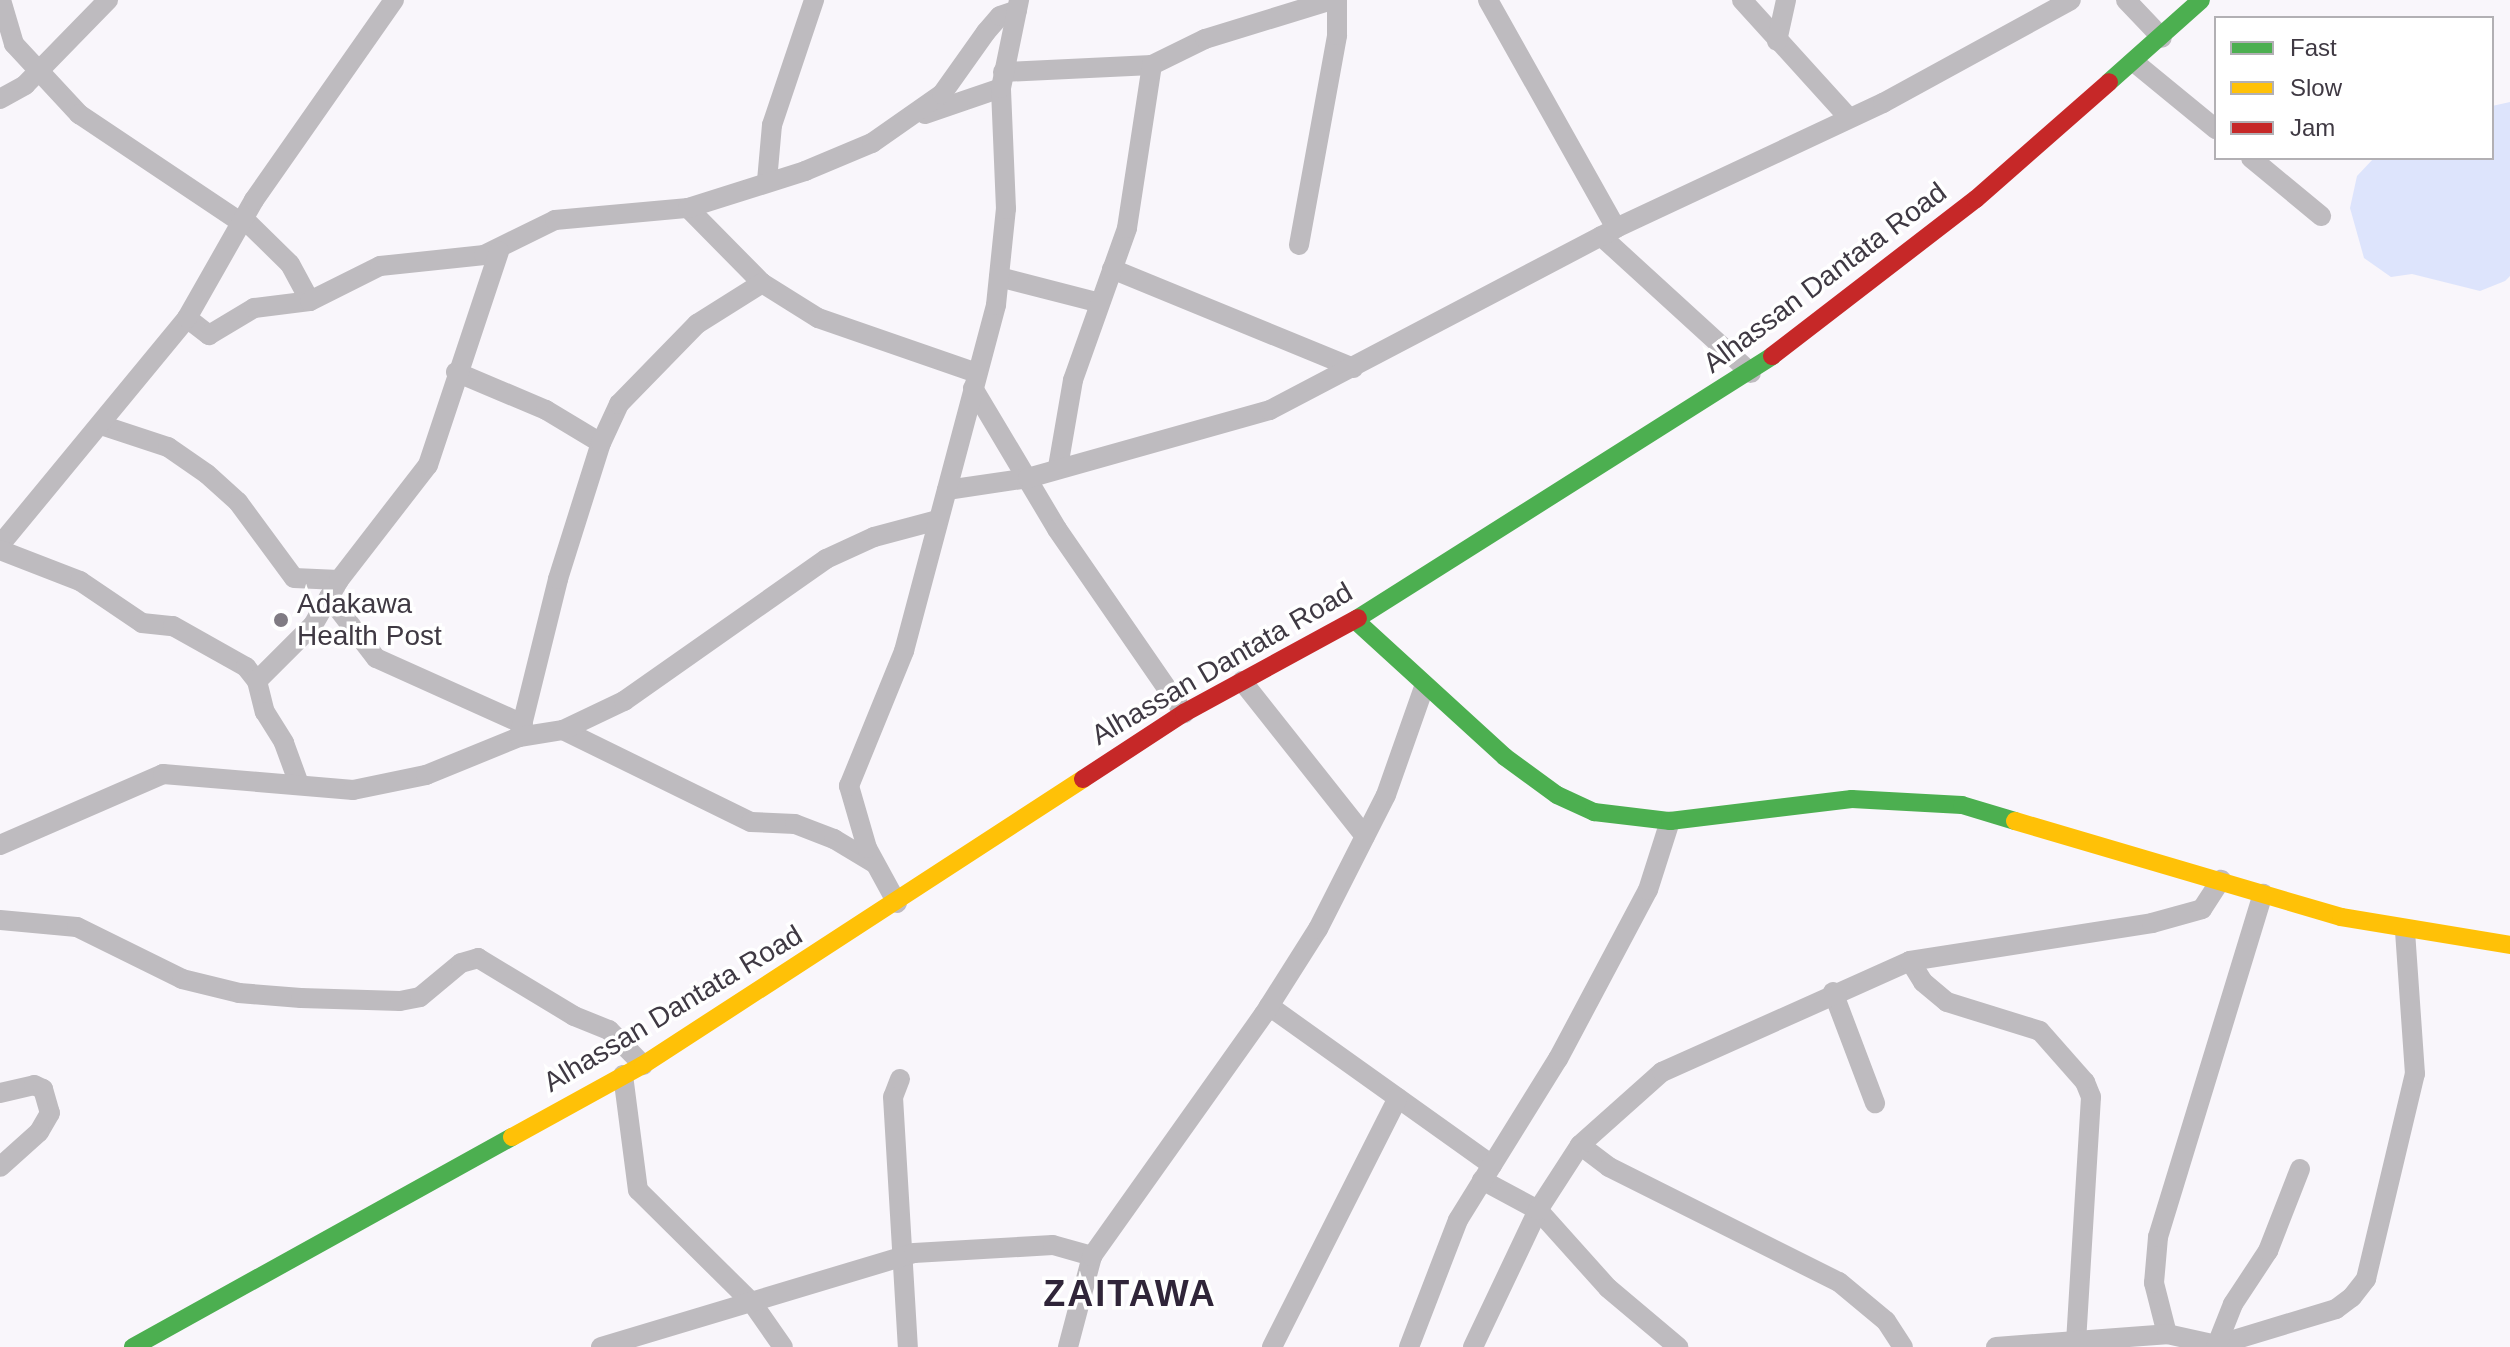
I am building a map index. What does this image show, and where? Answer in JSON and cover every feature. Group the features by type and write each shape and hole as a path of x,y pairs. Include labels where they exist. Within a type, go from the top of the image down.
{"street":[{"path":"1,0 14,44 79,114 243,221 284,257 310,301"},
{"path":"0,99 38,72 108,0"},
{"path":"299,784 257,681 231,657 173,626 142,623 80,581 0,548 187,318 243,221 394,0"},
{"path":"767,181 772,125 814,0"},
{"path":"910,118 1002,80 1152,65 1205,39 1335,0 1337,35 1299,245"},
{"path":"1488,0 1609,232 1751,373"},
{"path":"1742,0 1849,118"},
{"path":"1777,41 1786,0"},
{"path":"947,490 1028,478 1058,467 1270,410 1609,232 1849,118 2071,0"},
{"path":"2126,0 2162,38"},
{"name":"Alhassan Dantata Road","path":"133,1347 643,1065 897,903 1184,713 1355,620 1751,373 1976,199 2162,38 2201,0"},
{"path":"187,318 209,335 254,308 310,301 380,266 499,251 555,220 688,208 840,158 910,118 942,94 1000,16 1018,5"},
{"path":"897,903 874,863 849,786 904,651 999,277 1006,209 1002,80 1018,5"},
{"path":"2134,62 2214,127"},
{"path":"1058,467 1073,380 1127,228 1152,65"},
{"path":"2253,160 2321,216"},
{"path":"688,208 762,283 818,318 975,381 1057,529 1184,713"},
{"path":"257,681 313,625 334,588 428,465 456,372 499,251"},
{"path":"1112,269 1353,368"},
{"path":"999,277 1100,303"},
{"path":"521,730 558,579 601,443 619,404 697,324 762,283"},
{"path":"456,372 546,410 601,443"},
{"path":"101,425 168,447 207,474 238,502 294,578 334,588 376,658 521,730"},
{"path":"0,845 163,774 353,790 386,786 426,775 521,730 563,730 624,701 826,559 874,537 938,520"},
{"path":"1355,620 1424,687 1505,757 1573,805 1670,821 1852,799 1962,805 2263,894 2405,930 2510,945"},
{"path":"1242,681 1365,836"},
{"path":"1068,1347 1092,1256 1269,1006 1318,929 1365,836 1424,687"},
{"path":"563,730 751,822 795,824 834,839 874,863"},
{"path":"1409,1347 1458,1220 1558,1059 1648,890 1670,821"},
{"path":"1473,1347 1538,1210 1580,1145 1662,1072 1833,992 1910,961 2152,923 2202,909 2221,880"},
{"path":"2167,1334 2154,1283 2158,1237 2263,894"},
{"path":"0,920 77,927 182,979 239,993 301,998 410,999 461,963 478,958 550,1003 609,1030 643,1065"},
{"path":"1996,1347 2167,1334 2216,1346 2336,1309 2366,1279 2415,1074 2405,930"},
{"path":"1910,961 1923,982 1947,1002 2040,1031 2085,1082 2091,1097 2076,1341"},
{"path":"1833,992 1875,1103"},
{"path":"1269,1006 1398,1098 1538,1210 1608,1288 1678,1347"},
{"path":"623,1075 638,1190 753,1304 783,1347"},
{"path":"900,1079 893,1097 900,1256 908,1347"},
{"path":"0,1093 34,1085 43,1089 50,1113 39,1132 0,1167"},
{"path":"1272,1347 1398,1098"},
{"path":"1580,1145 1609,1167 1839,1282 1886,1321 1903,1347"},
{"path":"2216,1346 2233,1304 2268,1251 2300,1169"},
{"path":"601,1347 753,1304 900,1256 1053,1245 1092,1256"}],"water":[{"path":"2510,102 2510,276 2480,291 2412,274 2391,277 2364,258 2350,208 2357,176 2372,160 2494,160 2494,106"}],"traffic: fast":[{"path":"2109,82 2201,0"},
{"path":"1358,618 1772,356"},
{"path":"1355,620 1505,757 1557,795 1594,812 1670,821 1852,799 1962,805 2015,821"},
{"path":"133,1347 512,1137"}],"traffic: slow":[{"path":"512,1137 643,1065 1083,779"},
{"path":"2015,821 2341,917 2510,945"}],"traffic: jam":[{"path":"1772,356 1976,199 2109,82"},
{"path":"1083,779 1184,713 1358,618"}],"place":[{"name":"Adakawa Health Post","path":"281,620"}],"district":[{"name":"ZAITAWA","path":"1130,1294"}]}
